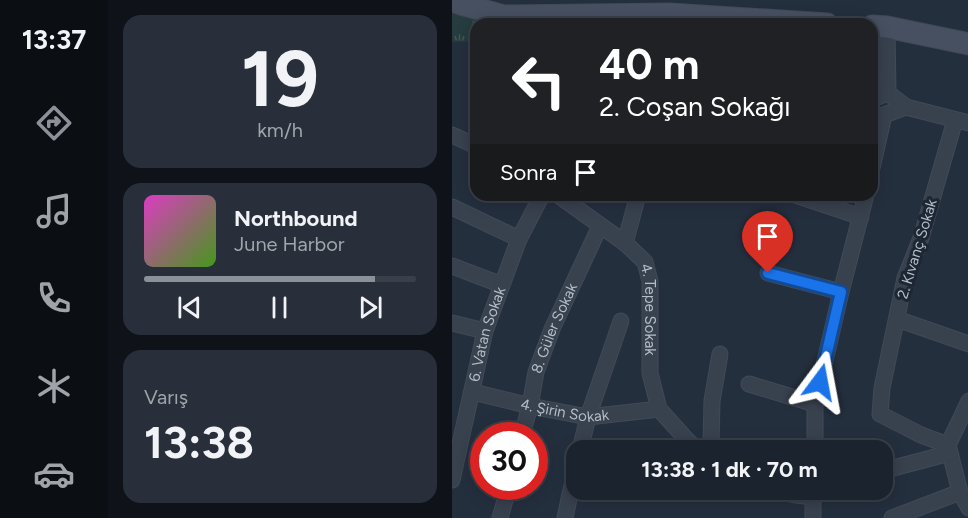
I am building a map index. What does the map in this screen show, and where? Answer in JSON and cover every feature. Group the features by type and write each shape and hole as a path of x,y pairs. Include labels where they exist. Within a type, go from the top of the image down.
{"main road":[{"path":"452,1 504,16 669,14 732,18"},
{"path":"880,27 968,44"}],"street":[{"path":"880,27 888,93"},
{"path":"878,90 888,93 906,107 962,121"},
{"path":"878,97 888,93"},
{"path":"878,142 884,115 906,107"},
{"name":"2. Kıvanç Sokak","path":"949,449 880,414 882,388 905,278 922,238 962,121"},
{"path":"452,135 470,143"},
{"name":"6. Vatan Sokak","path":"452,480 485,330 519,239 539,201"},
{"name":"4. Tepe Sokak","path":"565,201 625,243 645,262 650,281 650,373 659,409 687,440"},
{"path":"625,243 636,201"},
{"path":"813,201 861,217"},
{"path":"815,440 815,404 865,201"},
{"path":"452,207 519,239"},
{"name":"8. Güler Sokak","path":"526,422 536,372 552,329 600,226"},
{"path":"452,266 502,285"},
{"path":"768,273 841,292"},
{"path":"897,319 968,345"},
{"path":"582,440 621,321"},
{"path":"452,323 485,330"},
{"path":"711,440 712,401 720,354"},
{"path":"749,384 815,404"},
{"name":"4. Şirin Sokak","path":"473,392 588,417 659,409"},
{"path":"968,402 949,449 960,492 968,508"},
{"path":"893,467 949,449"},
{"path":"892,518 960,492"},
{"path":"500,518 505,500"},
{"path":"564,518 568,500"},
{"path":"813,500 813,518"}],"green space":[{"path":"452,11 565,18 470,18 470,41 452,42"}],"route":[{"path":"768,273 841,292 820,382"}]}
